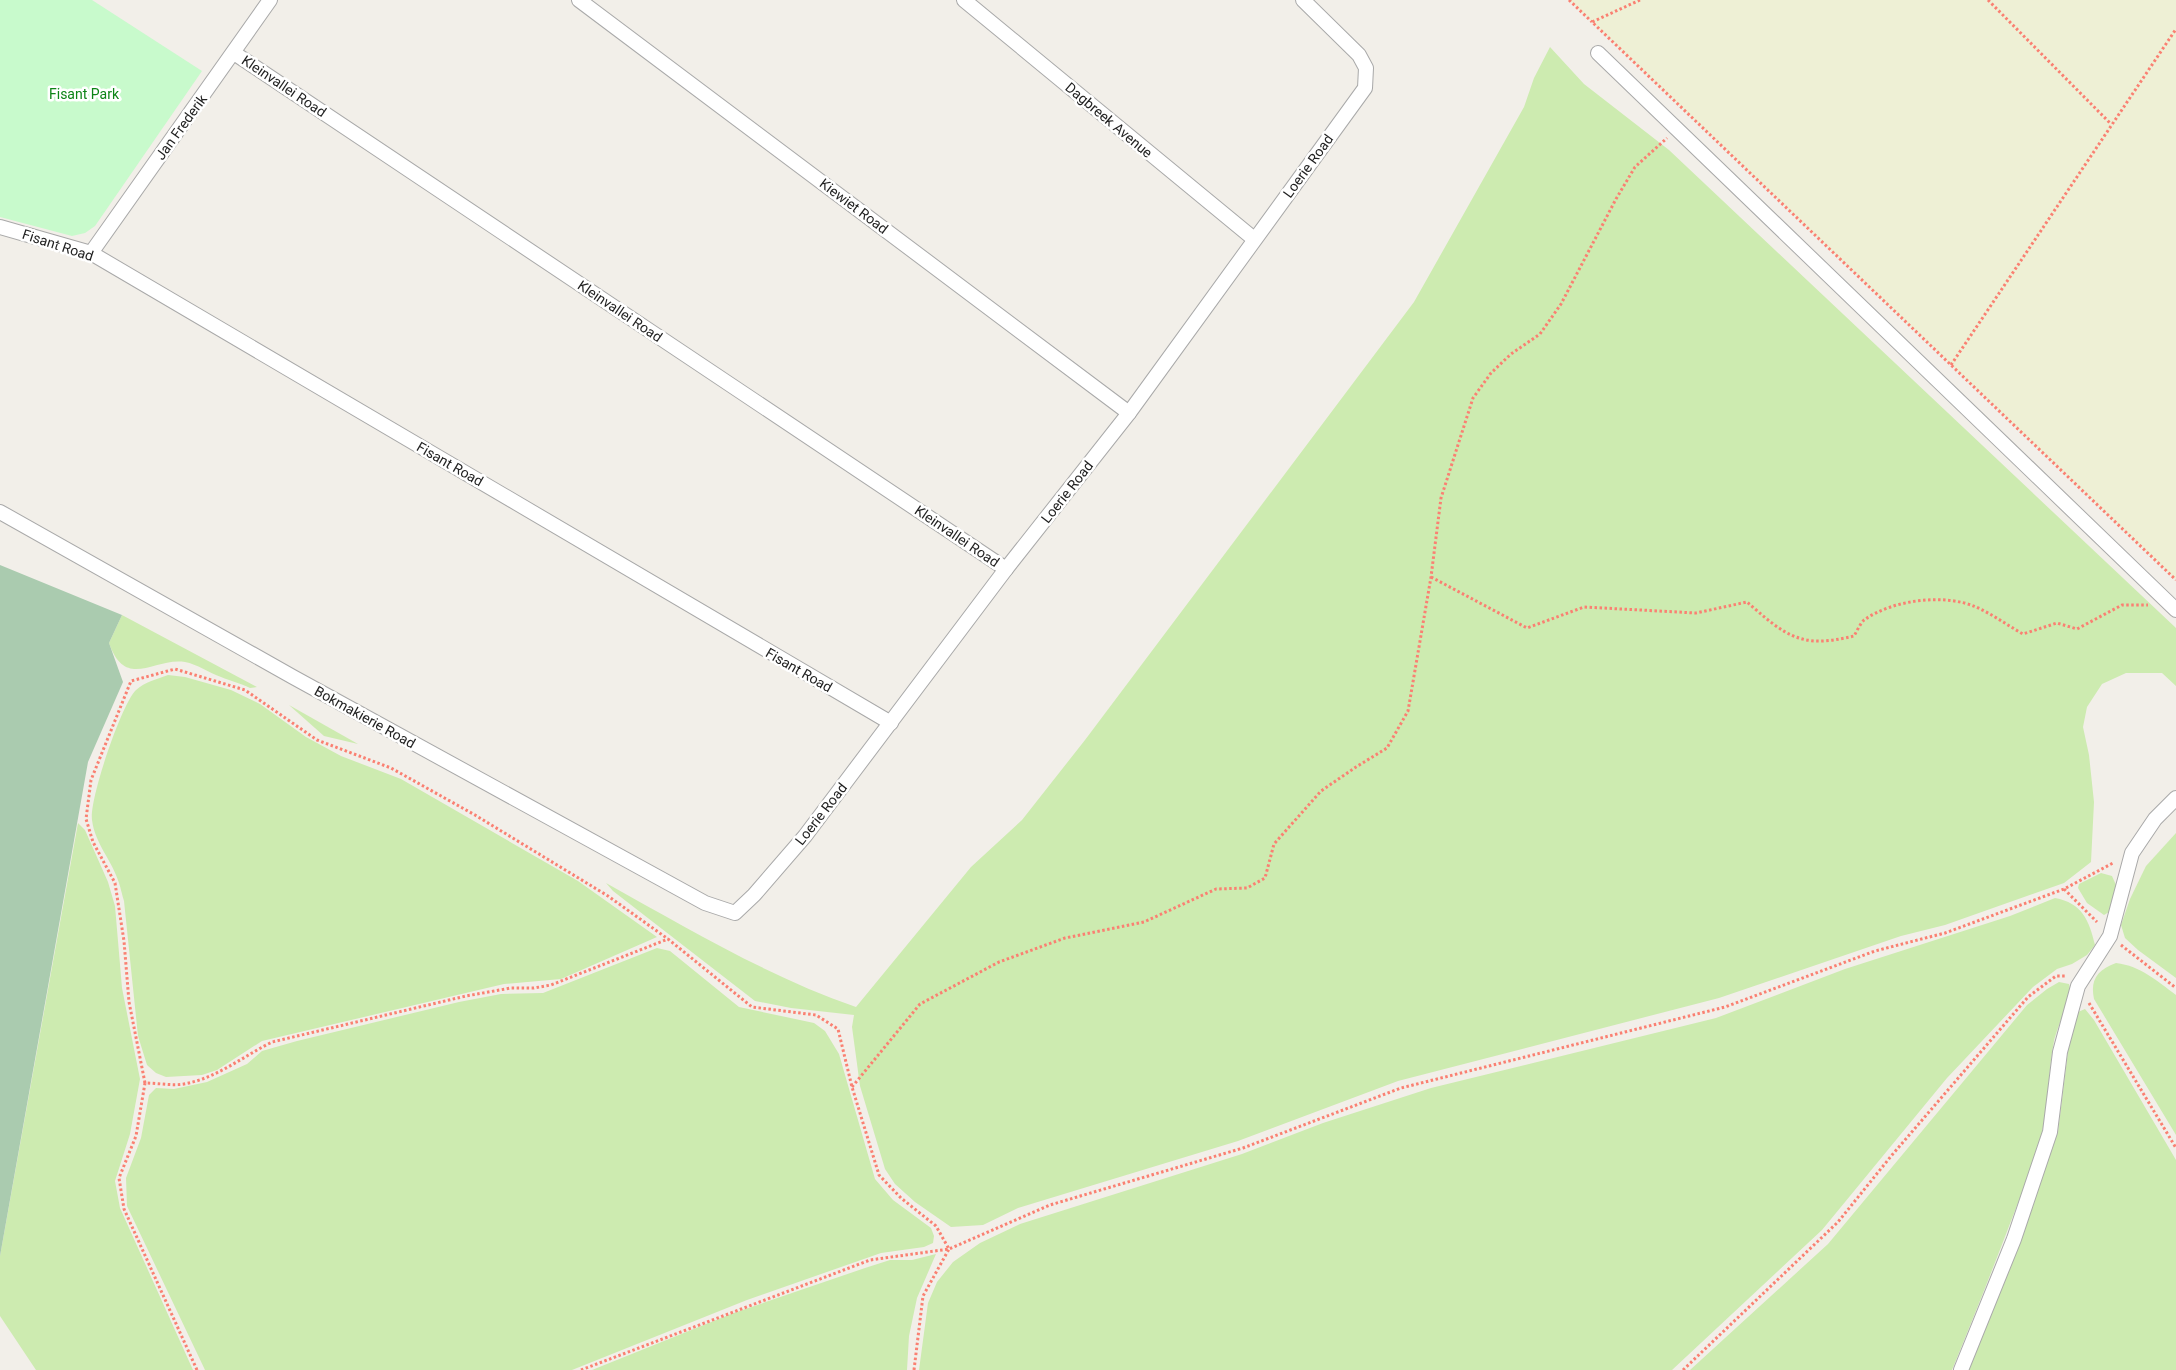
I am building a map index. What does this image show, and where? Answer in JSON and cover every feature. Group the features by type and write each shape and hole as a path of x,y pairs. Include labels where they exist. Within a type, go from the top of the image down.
{"street":[{"name":"Jan Frederik","path":"91,253 270,0"},
{"name":"Kiewiet Road","path":"579,0 1129,413"},
{"name":"Dagbreek Avenue","path":"964,0 1254,240"},
{"name":"Loerie Road","path":"735,913 754,895 805,836 1006,569 1129,413 1365,88 1366,68 1359,55 1303,0"},
{"name":"Kleinvallei Road","path":"234,52 1006,569"},
{"path":"1598,54 2173,607"},
{"name":"Fisant Road","path":"0,227 91,253 891,723"},
{"name":"Bokmakierie Road","path":"0,512 284,672 705,903 735,913"},
{"path":"1961,1370 2014,1239 2050,1132 2060,1052 2078,986 2110,936 2132,853 2155,818 2176,798"}],"path":[{"path":"1569,0 2176,580"},
{"path":"1592,22 1640,0"},
{"path":"1988,0 2111,124"},
{"path":"1951,365 2176,29"},
{"path":"852,1087 920,1004 999,962 1065,938 1144,922 1216,889 1247,888 1265,878 1274,844 1322,791 1387,748 1408,711 1431,577 1441,498 1472,398 1491,373 1504,360 1540,334 1561,304 1616,199 1635,167 1654,149 1678,131"},
{"path":"1431,577 1527,628 1584,607 1696,613 1747,602 1776,625 1799,638 1834,641 1854,636 1862,621 1882,610 1902,603 1933,598 1974,606 2022,634 2057,623 2077,629 2122,605 2173,607"},
{"path":"198,1370 124,1209 119,1178 136,1136 145,1083 129,1002 124,941 116,883 93,842 86,819 91,780 131,681 175,669 245,690 317,740 391,768 475,815 608,896 668,939 752,1007 816,1015 838,1028 852,1087 879,1175 901,1198 936,1226 949,1249"},
{"path":"581,1370 870,1260 949,1249 1050,1205 1243,1148 1402,1088 1725,1007 1875,951 1945,933 2064,889 2132,853"},
{"path":"2064,889 2087,909 2110,936 2176,988"},
{"path":"145,1083 182,1084 204,1079 228,1068 272,1042 466,996 511,988 534,988 551,985 668,939"},
{"path":"1683,1370 1838,1222 1892,1155 2028,998 2056,976 2068,976 2078,986 2176,1148"},
{"path":"914,1370 923,1296 949,1249"}],"green space":[{"name":"Fisant Park","path":"0,0 92,0 202,71 95,226 85,233 72,236 0,217"},
{"path":"1569,0 2176,0 2176,580 1592,22"},
{"path":"1550,47 1584,84 1669,150 2176,628 2176,686 2162,673 2126,673 2102,684 2087,707 2083,727 2089,755 2094,802 2091,862 2064,883 1945,925 1901,936 1719,998 1398,1081 1238,1141 1018,1208 983,1225 951,1227 915,1202 895,1184 885,1169 860,1086 852,1027 854,1015 791,1008 755,1001 613,891 606,883 759,966 823,995 856,1007 971,867 1022,820 1085,740 1414,302 1524,107 1534,78"},
{"path":"0,565 122,615 109,643 123,682 88,762 0,1256"},
{"path":"122,615 257,687 250,688 185,662 174,662 142,669 132,669 124,666 116,657 109,643"},
{"path":"168,675 185,677 231,690 260,704 306,737 341,756 401,779 578,881 657,937 561,979 504,984 262,1041 217,1070 202,1075 166,1077 156,1073 147,1065 138,1036 124,901 116,875 96,837 92,820 92,809 101,773 115,731 130,698 143,685"},
{"path":"289,705 358,744 324,736"},
{"path":"78,823 85,830 108,882 115,906 122,988 140,1079 130,1134 115,1181 120,1208 193,1370 36,1370 0,1316 0,1256"},
{"path":"2176,833 2176,978 2125,938 2121,925 2130,899 2146,866"},
{"path":"2101,873 2112,876 2116,885 2109,912 2104,915 2087,903 2078,888 2079,884"},
{"path":"2055,898 2064,900 2078,908 2087,920 2095,945 2087,955 2072,964 2057,969 2033,987 1947,1078 1822,1230 1672,1370 919,1370 928,1303 937,1282 953,1262 980,1243 1020,1224 1242,1154 1323,1123 1431,1088 1716,1018 1845,969 2010,916"},
{"path":"657,948 670,951 739,1007 814,1023 825,1031 839,1054 875,1179 893,1200 931,1228 934,1236 933,1243 924,1247 881,1253 747,1300 572,1370 205,1370 127,1206 126,1178 141,1138 149,1095 156,1088 174,1089 207,1082 247,1064 262,1051 297,1041 459,1002 501,994 543,993"},
{"path":"2116,963 2141,971 2176,995 2176,1135 2094,999 2093,986 2096,976 2104,969"},
{"path":"2059,982 2069,984 2070,989 2054,1041 2046,1109 2039,1144 2024,1188 1952,1370 1690,1370 1828,1244 2027,1005"},
{"path":"2085,1009 2094,1020 2176,1160 2176,1370 1968,1370 2017,1248 2058,1132 2073,1024 2078,1012"},
{"path":"936,1254 917,1298 909,1336 907,1370 592,1370 731,1314 865,1268 890,1260 912,1260"}]}
